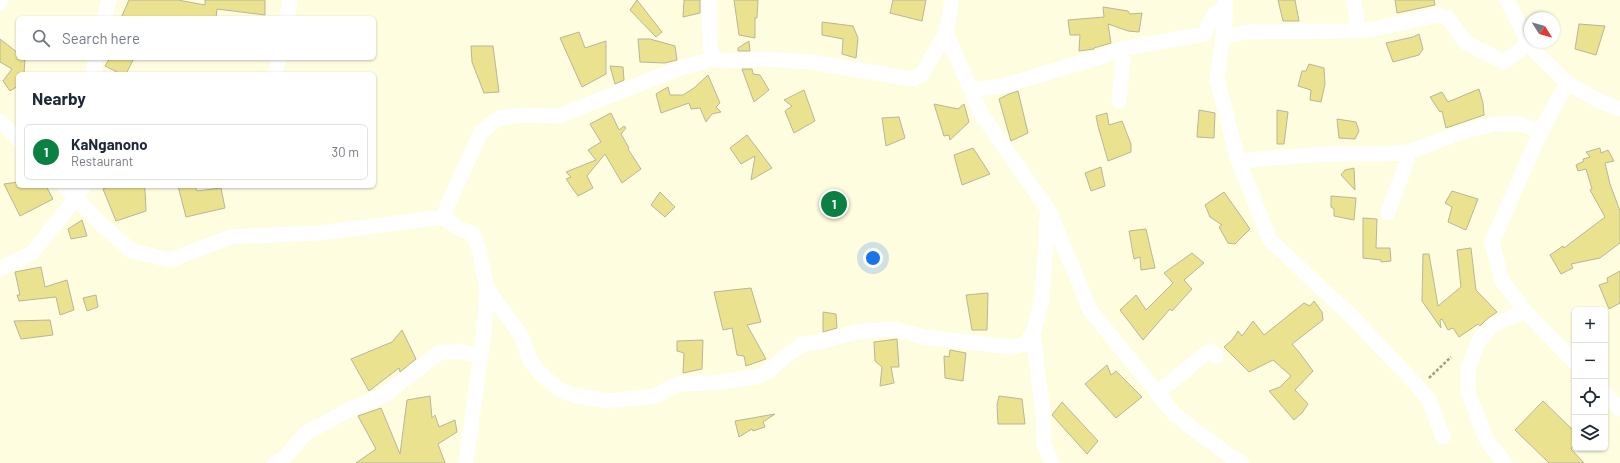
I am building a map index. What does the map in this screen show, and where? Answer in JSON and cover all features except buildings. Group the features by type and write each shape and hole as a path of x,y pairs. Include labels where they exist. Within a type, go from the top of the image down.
{"street":[{"path":"105,16 109,0"},
{"path":"288,16 290,0"},
{"path":"709,0 710,46 714,59"},
{"path":"444,217 448,204 481,132 499,118 558,116 683,67 714,59 723,61 764,59 811,62 912,79 921,75 946,33 952,0"},
{"path":"1353,0 1359,30"},
{"path":"1506,0 1524,34"},
{"path":"971,90 1003,86 1100,57 1121,49 1204,34 1214,15 1225,3"},
{"path":"1225,3 1225,21 1217,79 1239,162 1270,240 1352,317 1419,388 1429,400 1443,437"},
{"path":"1223,37 1247,32 1374,29 1437,15 1448,18 1465,42 1504,62 1524,45"},
{"path":"946,33 982,115 1049,211 1090,310 1175,415 1230,456 1242,463"},
{"path":"1532,48 1567,83 1601,102 1620,109"},
{"path":"1119,101 1123,62 1121,49"},
{"path":"94,72 95,60"},
{"path":"276,72 278,60"},
{"path":"1567,83 1541,131 1492,242 1502,281 1525,311 1572,359"},
{"path":"0,121 16,137"},
{"path":"1239,162 1257,159 1329,154 1408,152 1465,131 1495,124 1520,124 1541,131"},
{"path":"1388,213 1393,194 1406,163 1408,152"},
{"path":"69,188 80,192 102,225 132,251 170,260 231,237 319,233 444,217 458,228 473,234 478,246 487,289 466,463"},
{"path":"0,269 32,253 80,192"},
{"path":"1049,211 1046,224 1042,298 1033,334 1043,413 1044,444 1052,463"},
{"path":"487,289 521,334 530,361 543,376 560,390 576,396 608,401 655,396 678,384 711,383 756,377 767,372 803,344 819,342 856,332 893,329 924,336 1011,347 1024,344 1033,334"},
{"path":"1504,463 1487,441 1468,392 1468,368 1478,340 1493,326 1525,311"},
{"path":"275,463 286,456 306,433 350,410 384,395 439,353 458,351 480,356"},
{"path":"1157,393 1204,355 1211,351 1216,356"},
{"path":"1608,397 1620,409"}],"path":[{"path":"1419,388 1452,357"}],"place":[{"name":"KaNganono","path":"834,204"}]}
